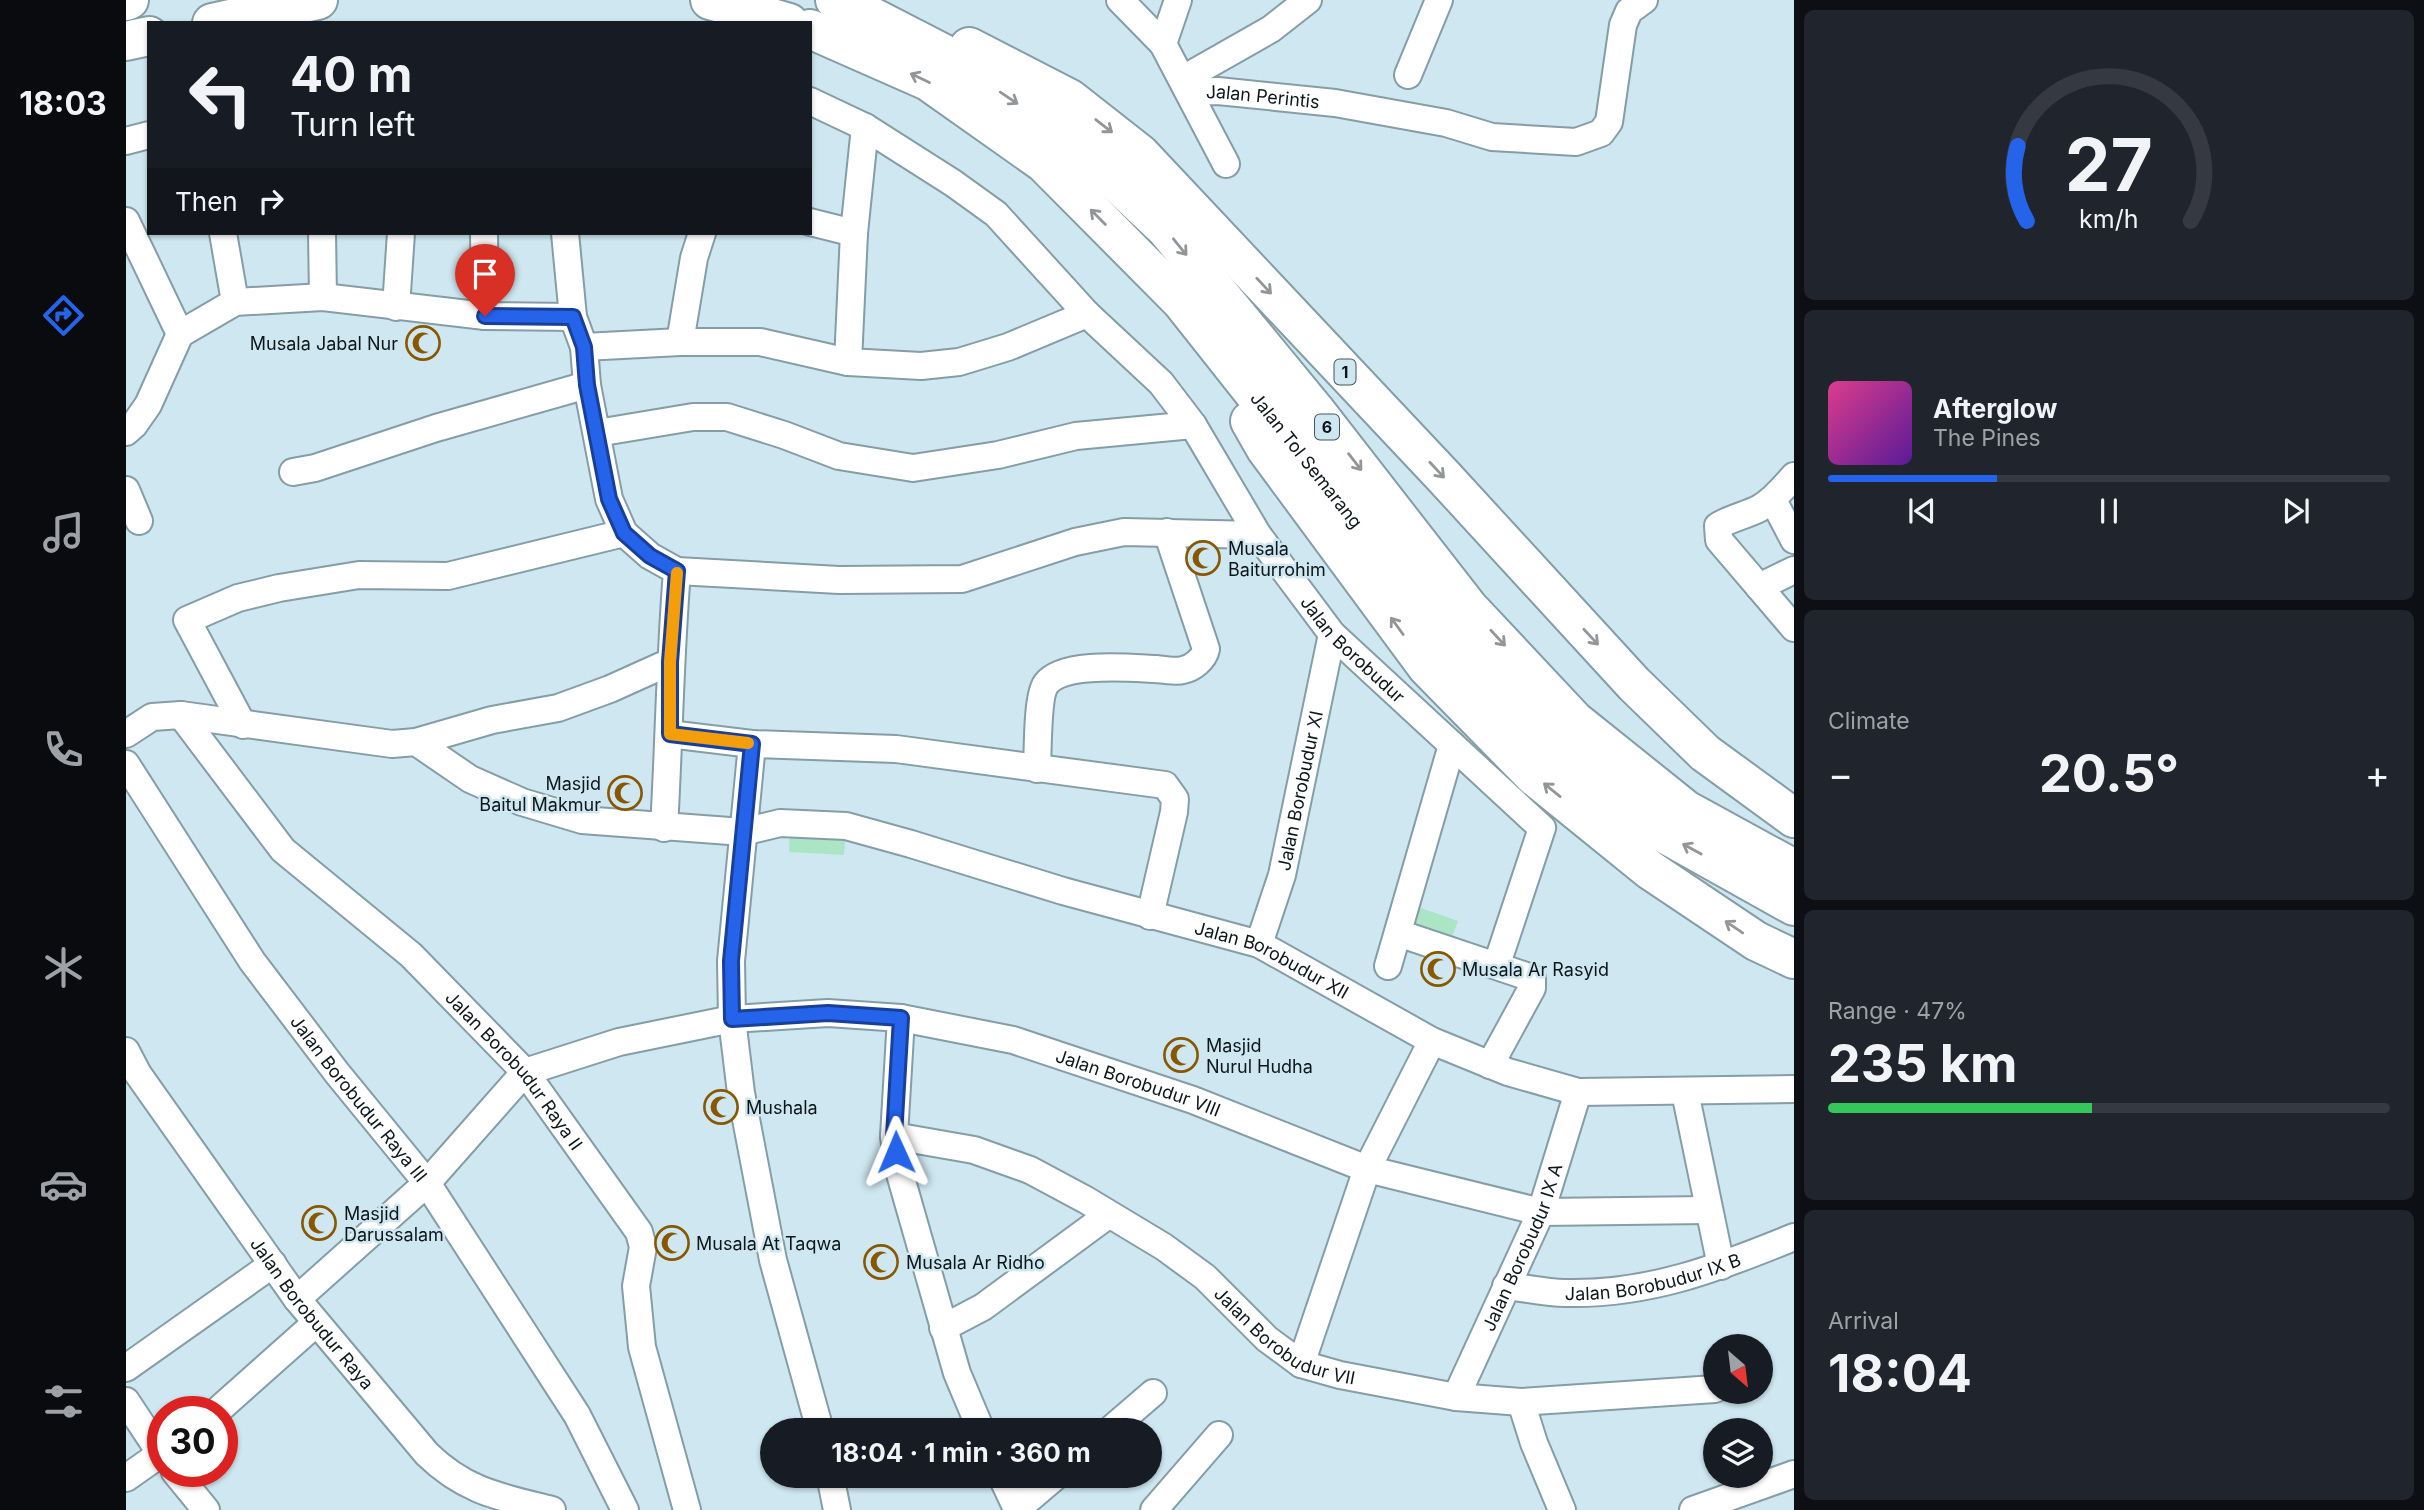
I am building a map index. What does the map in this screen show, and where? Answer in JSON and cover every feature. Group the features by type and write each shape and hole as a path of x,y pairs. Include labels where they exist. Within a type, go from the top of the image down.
{"highway":[{"path":"221,21 318,0"},
{"path":"710,0 782,21"},
{"name":"1","path":"840,1 980,51 1070,99 1140,155 1435,467 1634,684 1705,753 1794,818"},
{"name":"Jalan Tol Semarang","path":"840,1 942,53 1069,138 1166,229 1314,410 1468,607 1575,721 1686,810 1794,869"},
{"name":"Jalan Tol Semarang","path":"812,30 928,81 1044,163 1181,301 1437,624 1552,747 1665,834 1794,906"},
{"path":"126,41 147,36"},
{"path":"1181,301 1266,449 1427,667 1534,776 1650,870 1756,941 1794,960"}],"street":[{"path":"1120,0 1163,44 1226,164"},
{"path":"1163,44 1178,0"},
{"path":"1186,85 1271,29 1308,0"},
{"path":"1408,75 1439,0"},
{"name":"Jalan Perintis","path":"1186,85 1218,91 1335,103 1447,123 1492,136 1576,142 1601,134 1609,122 1623,25 1629,11 1644,0"},
{"name":"Jalan Borobudur","path":"812,102 865,127 996,214 1087,314 1161,383 1193,425 1258,535 1332,634 1542,828 1497,964"},
{"path":"848,362 854,233 865,127"},
{"path":"126,141 147,136"},
{"path":"126,221 180,334"},
{"path":"812,222 854,233"},
{"path":"223,235 235,302"},
{"path":"322,235 323,297"},
{"path":"396,307 401,235"},
{"path":"484,235 485,316"},
{"path":"565,235 573,317 584,347 587,385 609,499 624,533 650,556 677,571 839,580 961,579 1075,542 1124,531 1258,535"},
{"path":"680,342 694,258 701,235"},
{"path":"126,432 148,405 180,334 235,302 323,297 485,316 573,317"},
{"path":"584,347 680,342 760,342 848,362 920,366 959,362 1008,347 1087,314"},
{"path":"293,472 315,468 436,428 587,385"},
{"path":"597,433 693,417 727,417 839,456 913,468 998,455 1076,436 1193,425"},
{"path":"1794,476 1773,500 1759,509 1718,526 1717,532 1719,540 1794,628"},
{"path":"126,490 139,522"},
{"path":"1773,500 1794,540"},
{"path":"1037,769 1041,699 1046,684 1056,676 1078,670 1118,667 1183,671 1205,655 1206,649 1167,532"},
{"path":"243,725 187,620 238,598 279,588 359,575 448,576 624,533"},
{"path":"1759,587 1794,570"},
{"path":"664,828 670,734 670,662 677,571"},
{"name":"Jalan Borobudur XI","path":"1259,944 1282,875 1332,634"},
{"path":"126,734 152,717 181,715 392,744 415,743 492,720 558,708 610,689 670,662"},
{"name":"Jalan Borobudur Raya II","path":"181,715 283,850 411,956 525,1072 639,1232 643,1247 636,1286 642,1347 687,1510"},
{"path":"670,734 752,744 896,749 1164,785 1175,799 1174,812 1150,916"},
{"name":"Jalan Borobudur XII","path":"415,743 470,779 522,802 582,820 743,832 780,823 846,826 1150,916 1259,944 1432,1041 1508,1072 1578,1092 1794,1089"},
{"path":"752,744 731,961 732,1019 741,1093 773,1259 817,1418"},
{"path":"1388,966 1452,745"},
{"name":"Jalan Borobudur Raya III","path":"126,764 252,961 337,1073 426,1183 577,1415 625,1510"},
{"path":"1398,933 1530,976 1533,981 1490,1065"},
{"name":"Jalan Borobudur VIII","path":"525,1072 619,1042 732,1019 828,1013 901,1018 1013,1040 1193,1100 1367,1169 1541,1212 1708,1210"},
{"path":"901,1018 894,1136 898,1167 943,1328 957,1373 976,1418"},
{"path":"1301,1364 1367,1169 1432,1041"},
{"name":"Jalan Borobudur Raya","path":"126,1051 138,1074 297,1299 445,1472 491,1495 552,1510"},
{"path":"297,1299 426,1183 525,1072"},
{"name":"Jalan Borobudur IX A","path":"1455,1397 1541,1212 1578,1092"},
{"path":"1685,1092 1721,1266"},
{"name":"Jalan Borobudur VII","path":"894,1136 974,1150 1030,1170 1164,1247 1205,1277 1267,1339 1301,1364 1340,1376 1455,1397 1521,1402 1703,1390"},
{"path":"943,1328 983,1307 1108,1214"},
{"name":"Jalan Borobudur IX B","path":"1506,1286 1565,1293 1660,1285 1721,1266 1794,1237"},
{"path":"126,1368 273,1264"},
{"path":"234,1396 316,1324"},
{"path":"1124,1418 1153,1393"},
{"path":"126,1401 147,1432"},
{"path":"1521,1402 1534,1443 1562,1510"},
{"path":"1154,1510 1219,1435"},
{"path":"126,1478 147,1467"},
{"path":"1693,1510 1794,1474"},
{"path":"188,1487 206,1510"},
{"path":"833,1488 837,1510"},
{"path":"1007,1488 1018,1510 1043,1488"}],"green space":[{"path":"790,827 846,830 844,855 789,852"},
{"path":"1418,907 1458,921 1451,940 1411,926"}],"slow traffic":[{"path":"677,573 670,662 670,734 748,743"}],"place":[{"name":"Musala Jabal Nur","path":"423,343"},
{"name":"Musala Baiturrohim","path":"1203,558"},
{"name":"Masjid Baitul Makmur","path":"625,793"},
{"name":"Musala Ar Rasyid","path":"1438,969"},
{"name":"Masjid Nurul Hudha","path":"1181,1055"},
{"name":"Mushala","path":"721,1107"},
{"name":"Masjid Darussalam","path":"319,1223"},
{"name":"Musala At Taqwa","path":"672,1243"},
{"name":"Musala Ar Ridho","path":"881,1262"}],"route":[{"path":"485,316 573,317 584,347 587,385 609,499 624,533 650,556 677,571 670,662 670,734 752,744 731,961 732,1019 828,1013 901,1018 894,1136 896,1152"}]}
